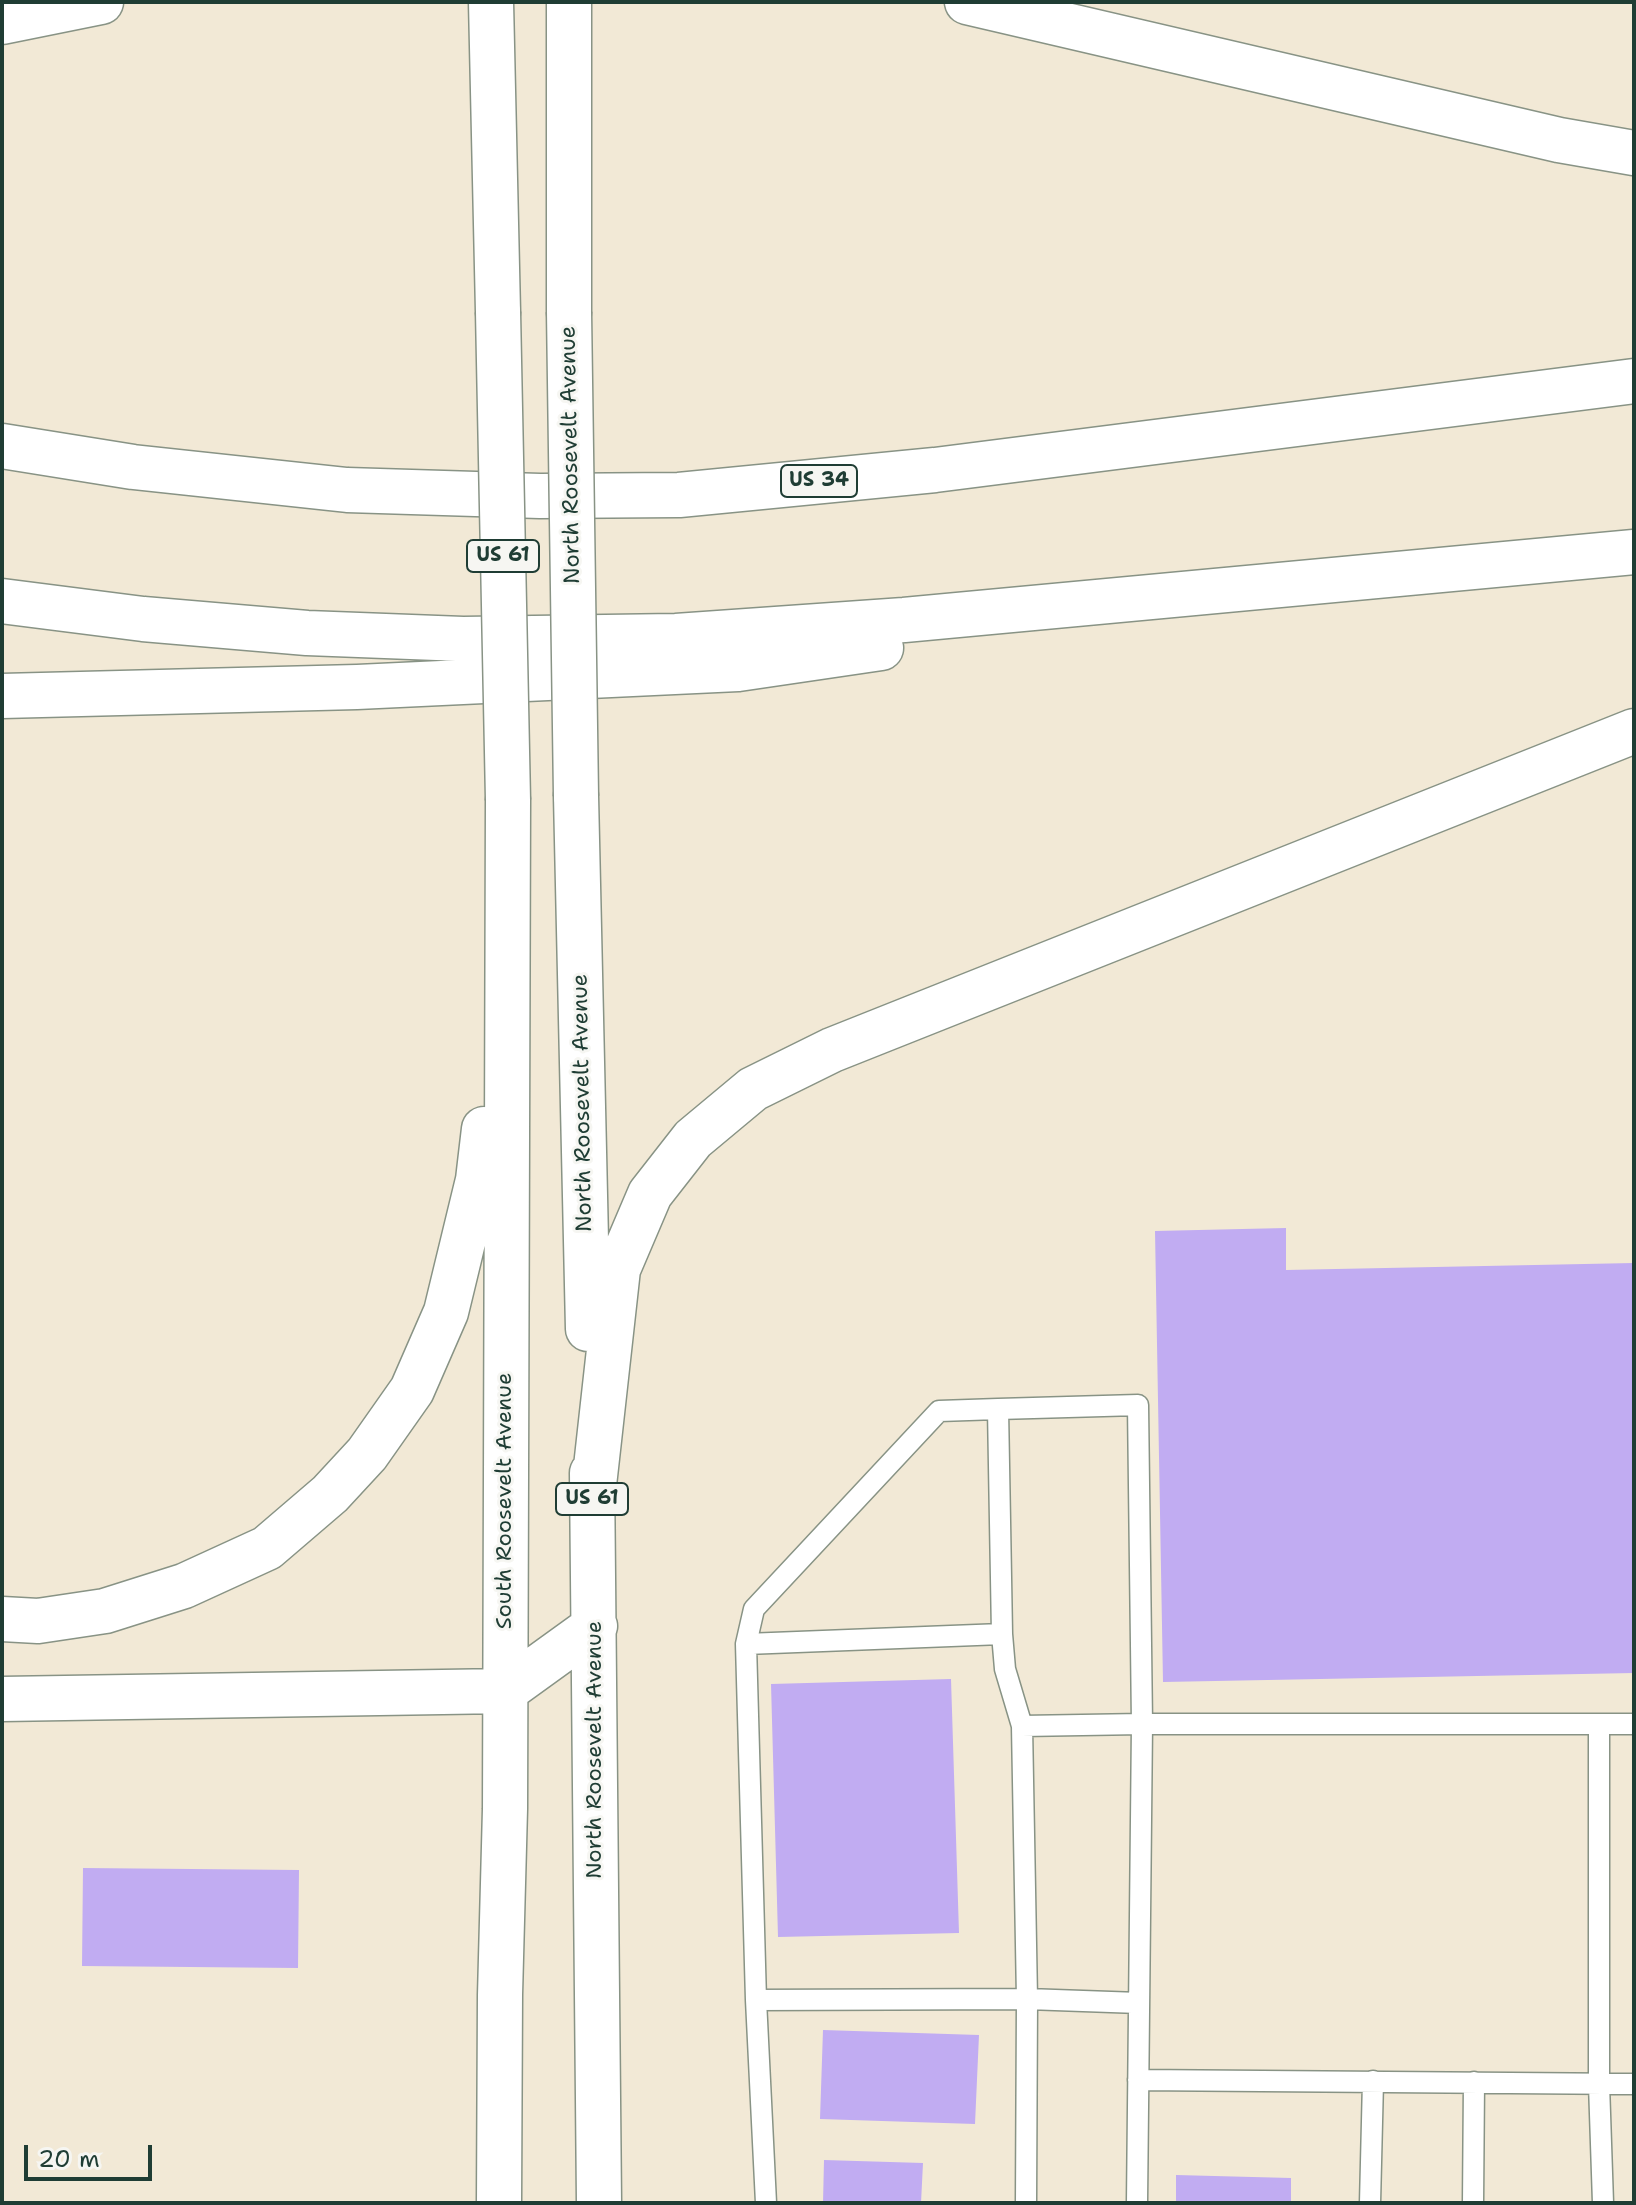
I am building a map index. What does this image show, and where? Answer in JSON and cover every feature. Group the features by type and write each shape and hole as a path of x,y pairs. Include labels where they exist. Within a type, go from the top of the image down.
{"highway":[{"path":"2,22 101,2"},
{"name":"South Roosevelt Avenue","path":"491,2 508,800 505,1691 499,2203"},
{"name":"North Roosevelt Avenue","path":"569,2 569,312 576,796 595,1626 599,2203"},
{"path":"967,2 1559,140 1634,153"},
{"name":"US 34","path":"2,446 133,467 347,490 540,496 679,495 935,470 1634,381"},
{"path":"2,601 143,619 292,632 463,639 676,636 904,620 1634,552"},
{"path":"2,696 357,687 738,669 910,643 1101,602"},
{"path":"592,1503 618,1269 650,1194 693,1139 753,1089 832,1050 1634,731"},
{"path":"2,1619 38,1621 105,1611 184,1586 267,1548 330,1494 367,1454 412,1390 446,1312 478,1180 508,932"},
{"path":"2,1699 505,1691 595,1626"}],"lane":[{"path":"766,2203 756,2000 746,1644 754,1609 939,1411 1138,1405 1142,1724 1137,2203"},
{"path":"998,1409 1002,1634 1005,1669 1022,1726 1027,1999 1026,2203"},
{"path":"746,1644 1002,1634"},
{"path":"1599,1724 1599,2084 1603,2203"},
{"path":"1022,1726 1634,1724"},
{"path":"756,2000 1027,1999 1139,2003"},
{"path":"1138,2080 1634,2084"},
{"path":"1370,2203 1373,2081"},
{"path":"1473,2203 1474,2082"}],"building":[{"path":"1286,1228 1286,1270 1634,1263 1634,1673 1163,1682 1155,1231"},
{"path":"951,1679 959,1933 778,1937 771,1684"},
{"path":"83,1868 299,1870 298,1968 82,1966"},
{"path":"823,2030 979,2035 975,2124 820,2119"},
{"path":"824,2160 923,2163 921,2203 823,2203"},
{"path":"1176,2175 1291,2178 1291,2203 1176,2203"}]}
